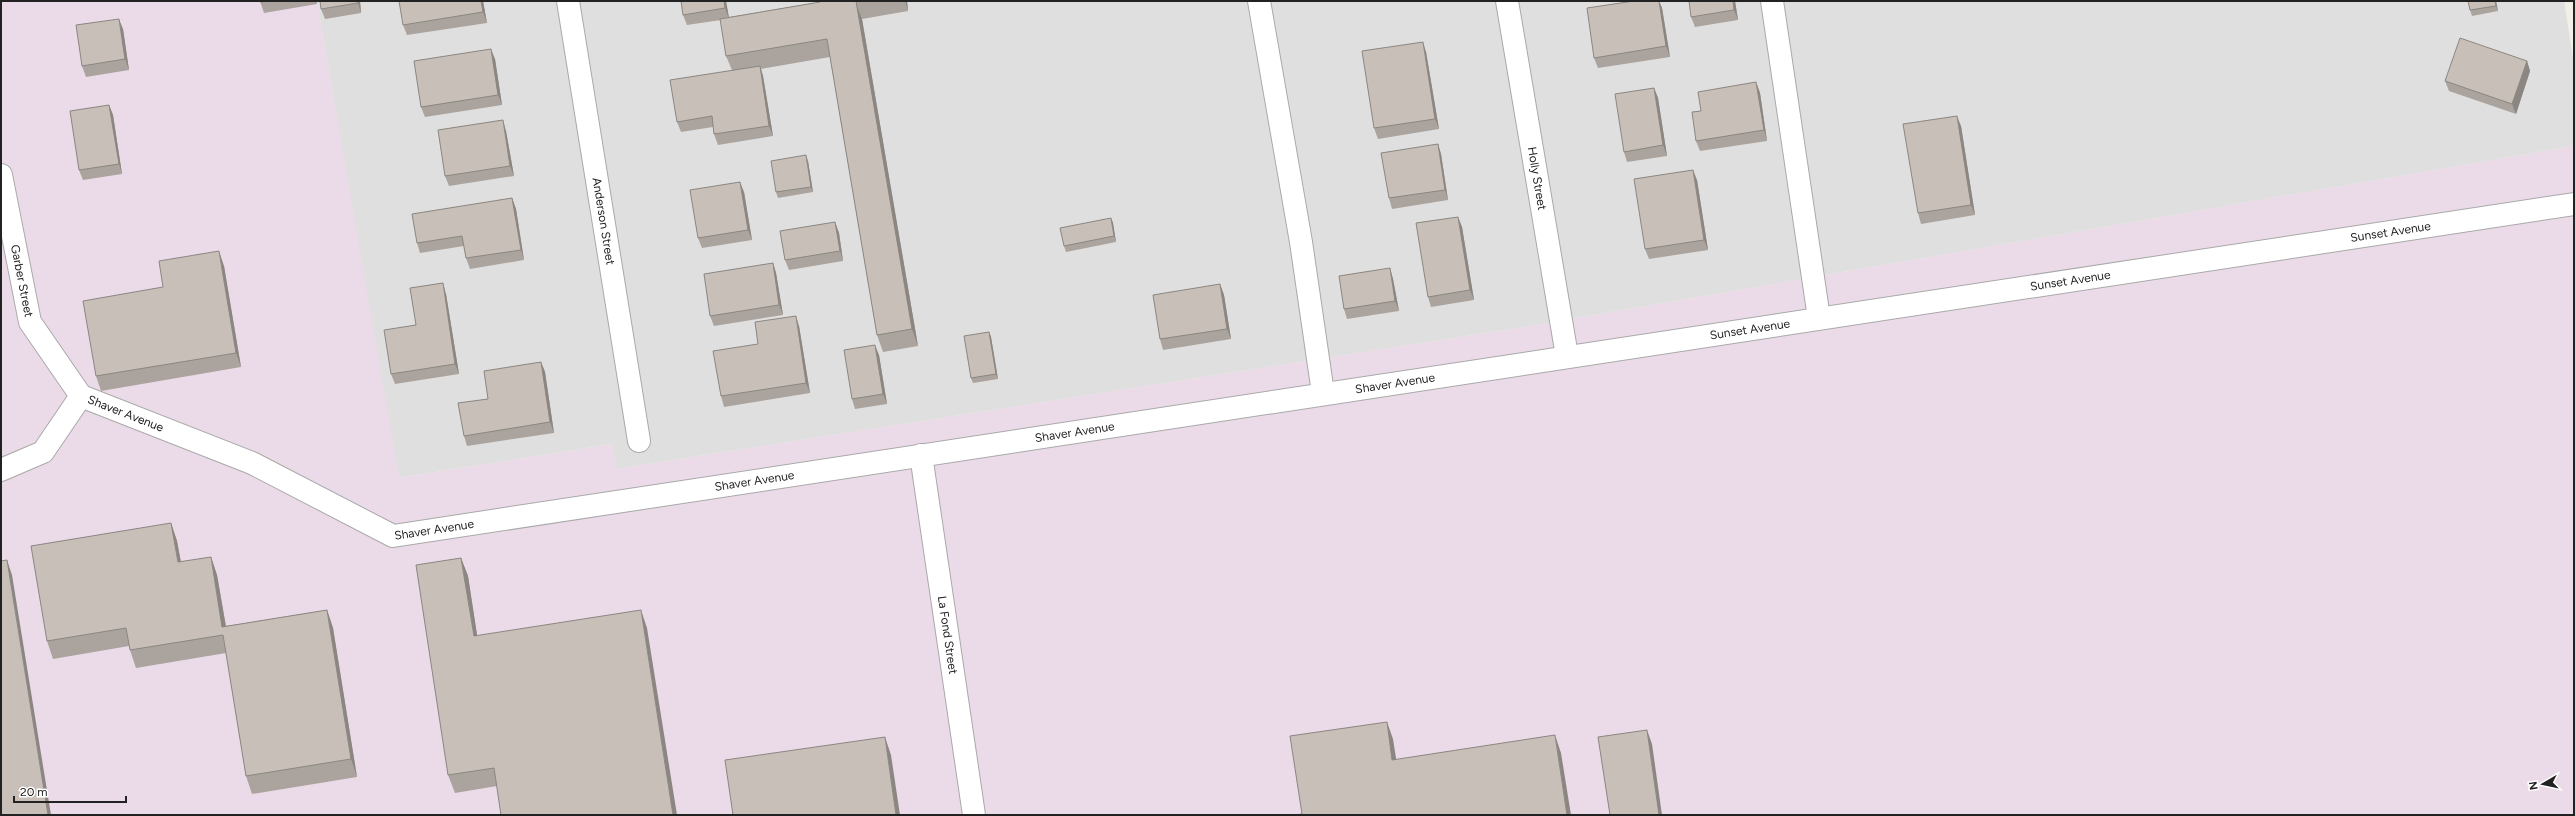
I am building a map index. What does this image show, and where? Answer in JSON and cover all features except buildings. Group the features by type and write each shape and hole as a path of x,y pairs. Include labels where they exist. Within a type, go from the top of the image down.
{"street":[{"name":"Anderson Street","path":"568,1 639,441"},
{"path":"1258,1 1301,242 1323,393"},
{"name":"Holly Street","path":"1507,1 1567,356"},
{"path":"1772,1 1819,318"},
{"name":"Garber Street","path":"1,175 30,322 81,396"},
{"name":"Sunset Avenue","path":"1567,356 2574,204"},
{"name":"Shaver Avenue","path":"1,470 43,452 81,396 252,463 392,536 1567,356"},
{"name":"La Fond Street","path":"921,455 974,815"}],"shaded area":[{"path":"1,1 317,1 399,478 612,444 616,469 1530,326 2574,146 2574,815 1,815"},
{"path":"317,1 2564,1 2574,64 2574,146 1530,326 616,469 612,444 398,478"}]}
